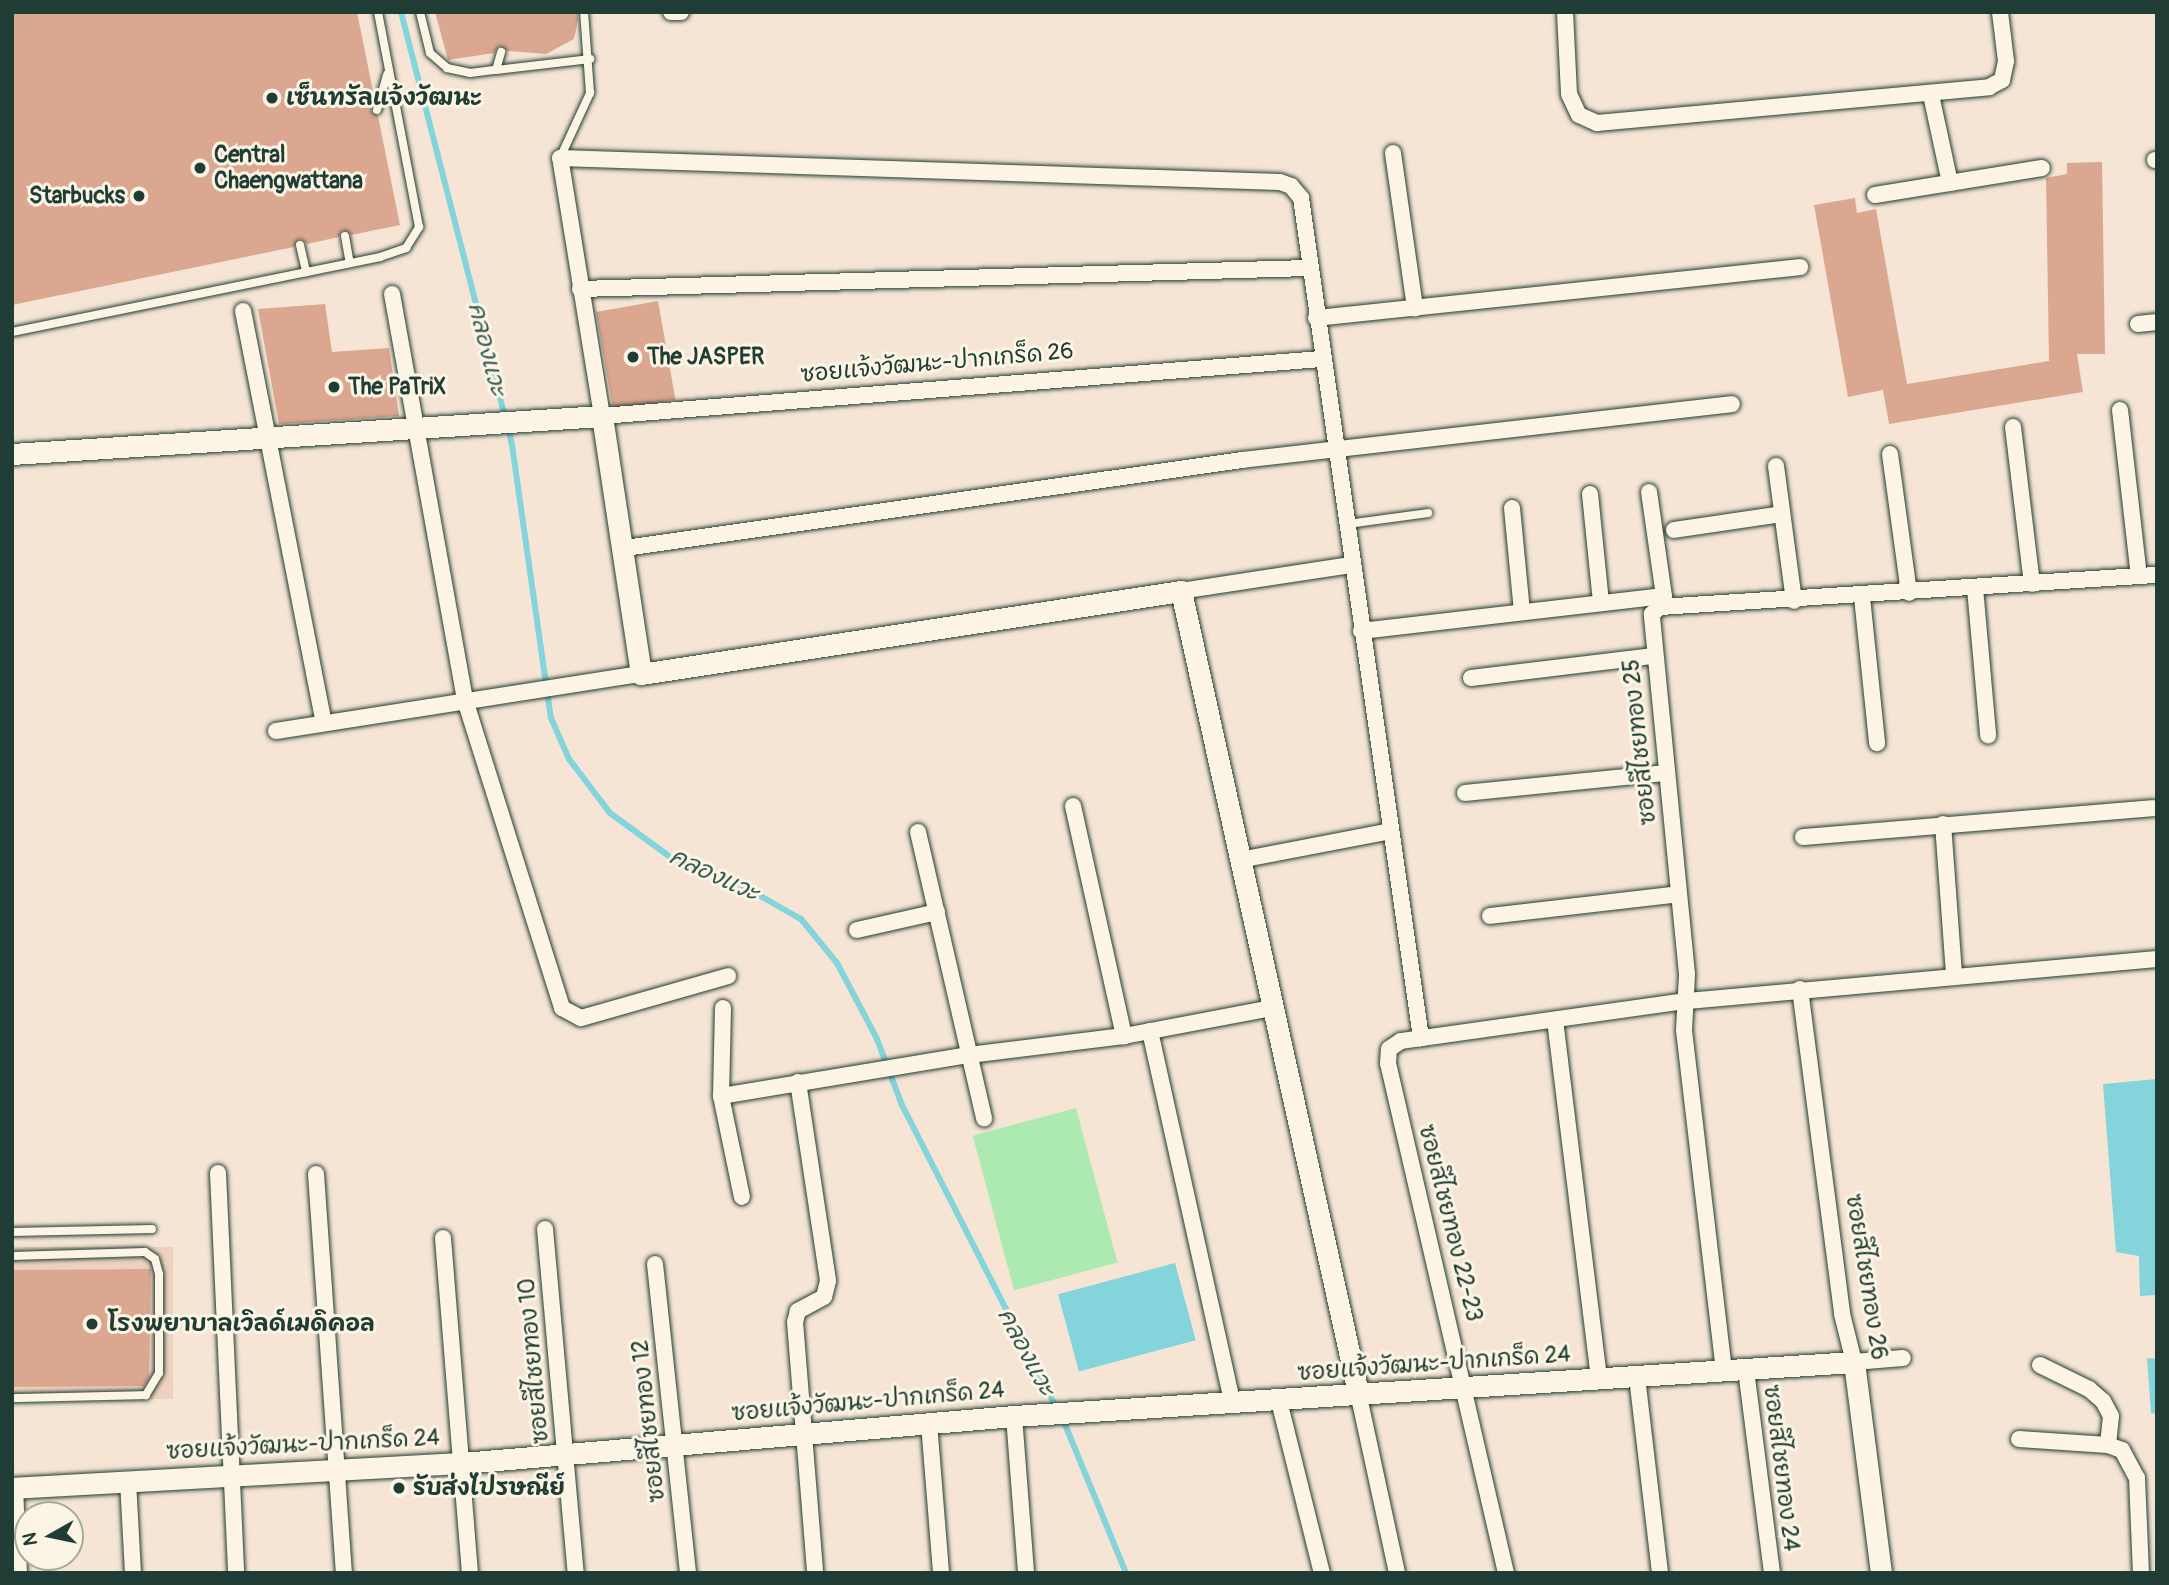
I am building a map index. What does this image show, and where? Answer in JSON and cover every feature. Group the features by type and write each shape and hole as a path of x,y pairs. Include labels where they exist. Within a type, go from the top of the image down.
{"street":[{"path":"671,12 681,12"},
{"path":"1564,12 1569,94 1579,115 1597,123 1931,95 1989,87 2002,80 2006,61 2000,12"},
{"path":"1931,95 1950,183"},
{"path":"1393,153 1415,308"},
{"path":"641,674 625,548 560,158 1280,182 1301,198 1321,359 1421,1038 1687,1001 1954,975 2157,959"},
{"path":"1875,195 2042,169"},
{"path":"1316,318 1800,267"},
{"path":"580,289 1310,268"},
{"path":"392,294 413,429 465,700 562,1008 581,1018 727,976"},
{"path":"243,312 324,723"},
{"path":"2138,324 2157,323"},
{"name":"ซอยแจ้งวัฒนะ-ปากเกร็ด 26","path":"12,454 506,423 1321,359"},
{"path":"625,548 1334,450 1732,404"},
{"path":"2120,410 2139,576"},
{"path":"2013,427 2032,584"},
{"path":"1890,454 1909,593"},
{"path":"1776,466 1794,600"},
{"path":"1361,631 1664,596 1650,492"},
{"path":"1590,494 1601,602"},
{"path":"1512,508 1522,611"},
{"path":"1674,530 1782,514"},
{"path":"276,731 1351,565"},
{"name":"ซอยสีไชยทอง 25","path":"1724,1371 1684,1030 1687,1001 1679,894 1652,614 1660,607 1862,597 2157,575"},
{"path":"1975,588 1987,735"},
{"path":"1181,591 1397,1573"},
{"path":"1862,597 1877,743"},
{"path":"1471,678 1654,656"},
{"path":"1465,793 1666,774"},
{"path":"1073,806 1124,1036"},
{"path":"1803,837 2153,808"},
{"path":"1943,824 1954,975"},
{"path":"1240,860 1390,831"},
{"path":"918,832 984,1118"},
{"path":"1490,916 1679,894"},
{"path":"857,930 937,912"},
{"name":"ซอยสีไชยทอง 26","path":"1800,989 1842,1314 1854,1362 1881,1573"},
{"path":"723,1008 721,1096 742,1198"},
{"path":"721,1096 969,1055 1124,1036 1272,1008"},
{"path":"1555,1020 1599,1379"},
{"path":"1150,1031 1232,1401"},
{"name":"ซอยสีไชยทอง 22-23","path":"1421,1038 1389,1049 1388,1063 1466,1388 1506,1573"},
{"path":"797,1082 828,1281 824,1297 798,1311 795,1322 806,1433 815,1573"},
{"path":"218,1173 236,1573"},
{"path":"316,1174 344,1573"},
{"name":"ซอยสีไชยทอง 10","path":"545,1229 576,1573"},
{"path":"443,1238 470,1573"},
{"name":"ซอยสีไชยทอง 12","path":"655,1264 688,1573"},
{"path":"1854,1362 1903,1358"},
{"name":"ซอยแจ้งวัฒนะ-ปากเกร็ด 24","path":"14,1488 462,1463 1014,1416 1232,1401 1359,1397 1854,1362"},
{"path":"2040,1365 2090,1389 2103,1401 2111,1416 2108,1445"},
{"name":"ซอยสีไชยทอง 24","path":"1746,1370 1772,1573"},
{"path":"1637,1377 1660,1573"},
{"path":"1279,1401 1322,1573"},
{"path":"1014,1416 1026,1573"},
{"path":"929,1423 942,1573"},
{"path":"2019,1438 2108,1445 2122,1450 2137,1478 2141,1573"},
{"path":"128,1481 133,1573"},
{"path":"14,1488 19,1573"}],"lane":[{"path":"12,332 350,263 406,248 419,227 378,12"},
{"path":"420,12 429,54 447,68 470,73 590,59"},
{"path":"560,158 590,93 590,59 584,12"},
{"path":"496,71 501,52"},
{"path":"377,110 388,71"},
{"path":"345,236 350,263"},
{"path":"300,245 306,272"},
{"path":"1345,525 1428,513"},
{"path":"12,1232 152,1229"},
{"path":"12,1256 145,1252 155,1259 159,1274 159,1373 146,1395 12,1398"}],"shaded area":[{"name":"โรงพยาบาลเวิลด์เมดิคอล","path":"12,1247 173,1247 173,1399 12,1399"}],"green space":[{"path":"1076,1108 1117,1263 1014,1290 973,1136"}],"water":[{"path":"2157,1079 2157,1295 2140,1296 2139,1256 2116,1252 2103,1084"},
{"path":"1175,1263 1196,1340 1079,1372 1058,1294"},
{"path":"2147,1358 2157,1359 2157,1414 2151,1413"}],"building":[{"name":"Central Chaengwattana","path":"12,12 357,12 374,96 371,111 378,116 400,225 351,235 343,230 339,237 307,244 299,239 294,247 12,305"},
{"path":"435,12 577,12 578,20 574,39 546,54 507,51 500,46 494,53 448,60"},
{"path":"2102,162 2105,354 2077,354 2083,392 1889,424 1883,390 1848,397 1814,205 1855,198 1857,213 1876,209 1907,384 2049,361 2046,178 2067,174 2067,163"},
{"name":"The JASPER","path":"658,301 675,399 613,410 596,312"},
{"name":"The PaTriX","path":"325,304 332,352 389,348 399,416 279,424 258,309"},
{"name":"โรงพยาบาลเวิลด์เมดิคอล","path":"151,1269 149,1377 144,1386 12,1387 12,1270"}],"waterway":[{"name":"คลองแวะ","path":"401,12 512,445 551,718 569,759 610,813 673,859 734,881 801,919 837,963 877,1039 902,1105 1056,1407"},
{"name":"คลองแวะ","path":"1062,1417 1126,1573"}],"place":[{"name":"เซ็นทรัลแจ้งวัฒนะ","path":"272,98"},
{"name":"Central Chaengwattana","path":"200,168"},
{"name":"Starbucks","path":"139,196"},
{"name":"The JASPER","path":"633,357"},
{"name":"The PaTriX","path":"334,387"},
{"name":"โรงพยาบาลเวิลด์เมดิคอล","path":"92,1324"},
{"name":"รับส่งไปรษณีย์","path":"399,1488"}]}
